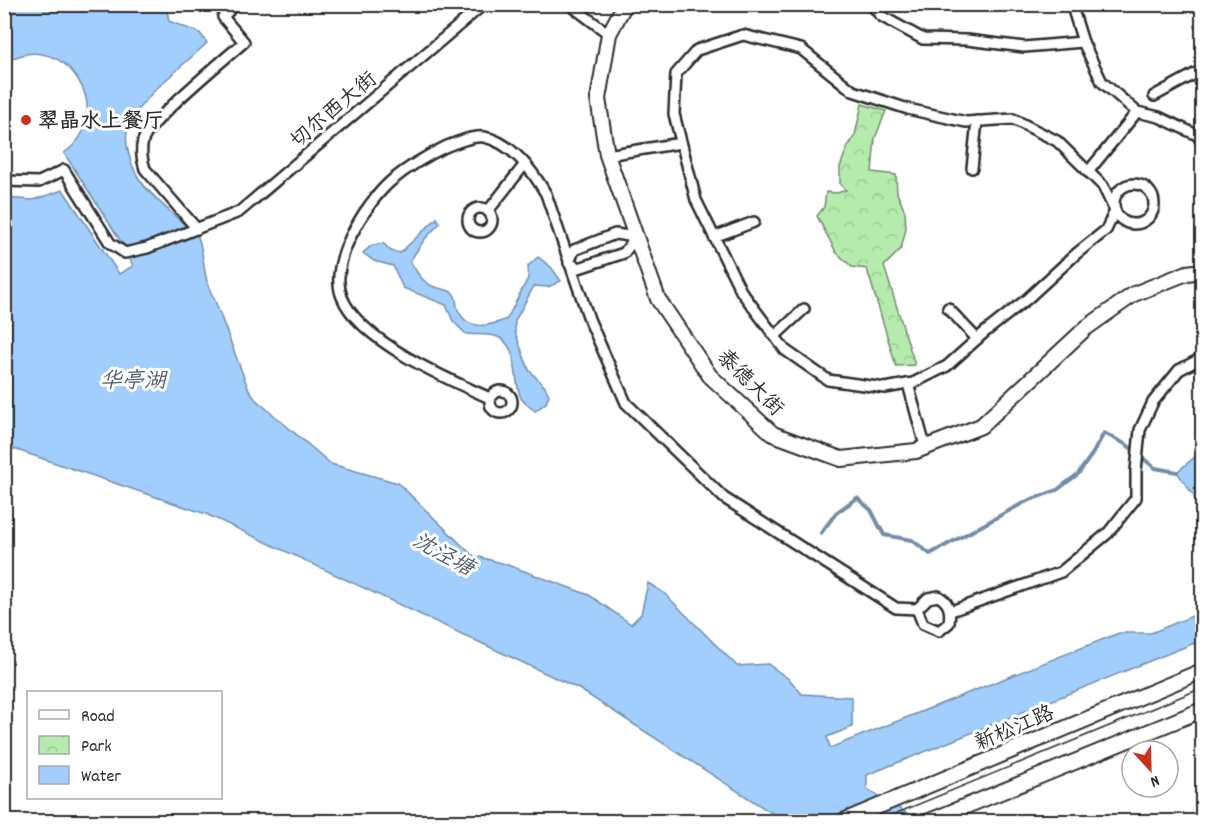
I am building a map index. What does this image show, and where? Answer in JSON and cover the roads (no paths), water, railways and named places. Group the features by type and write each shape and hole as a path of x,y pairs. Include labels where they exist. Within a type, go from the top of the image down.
{"street":[{"path":"197,229 145,169 141,158 143,140 162,115 244,42 224,17 235,4"},
{"name":"切尔西大街","path":"4,181 39,182 64,170 110,243 125,252 147,248 239,212 484,4"},
{"path":"569,4 609,34"},
{"name":"泰德大街","path":"625,4 609,34 598,99 607,155 658,299 710,376 773,434 841,459 916,450 981,426 1086,328 1134,294 1186,273 1203,271"},
{"path":"871,4 880,16 923,39 967,40 1024,47 1083,42"},
{"path":"1076,4 1074,13 1083,42 1102,82 1137,112 1160,117 1197,135 1203,142"},
{"path":"1088,172 1057,141 1013,119 966,122 908,109 854,91 801,49 743,35 697,50 676,74 674,114 696,200 714,237 741,291 784,350 828,380 885,388 908,384 947,366 1106,230 1115,211 1115,197 1118,191 1130,184 1143,186 1153,196 1151,214 1135,224 1123,221 1115,211 1103,186 1088,172"},
{"path":"1154,96 1203,70"},
{"path":"1088,172 1137,112"},
{"path":"972,168 977,121"},
{"path":"490,398 443,378 373,335 355,317 342,298 338,281 339,265 351,236 369,207 390,182 426,156 456,142 482,136 505,146 525,164 546,194 589,319 626,403 724,498 896,608 917,609 928,598 938,596 945,600 951,611 949,623 939,631 923,624 917,609"},
{"path":"607,155 681,143"},
{"path":"488,211 525,164"},
{"path":"714,237 754,222"},
{"path":"615,234 636,237 624,253 579,268 569,263 574,250 615,234"},
{"path":"948,308 977,339"},
{"path":"775,336 804,309"},
{"path":"951,611 1061,573 1108,533 1136,498 1140,430 1153,402 1179,370 1203,358"},
{"path":"908,384 925,446"},
{"name":"新松江路","path":"842,822 1203,671"},
{"path":"931,820 1203,710"}],"water":[{"path":"45,4 83,7 95,4 166,5 169,21 200,33 207,43 151,94 133,117 128,128 127,146 135,172 154,196 187,227 192,225 197,234 210,289 248,388 255,399 331,464 398,483 472,555 505,564 589,595 631,624 641,614 648,583 664,593 737,666 768,664 790,680 802,694 852,697 852,727 827,737 830,748 1119,633 1151,633 1202,612 1202,640 867,775 867,789 920,821 784,821 579,689 206,514 5,446 5,198 33,200 63,190 119,274 133,266 124,246 64,153 80,136 87,117 86,97 78,79 64,64 47,55 27,54 5,63 5,5 37,5 41,8"},
{"path":"437,218 440,223 424,240 410,261 420,277 427,283 453,293 458,310 467,322 487,325 507,319 528,278 528,266 538,257 551,267 561,281 548,287 534,286 515,321 515,332 529,370 545,387 549,395 546,403 535,411 521,398 512,354 509,346 503,340 492,335 466,334 453,321 446,305 403,288 393,266 374,261 363,253 371,246 383,243 391,251 400,253"},
{"path":"1202,451 1202,523 1198,517 1194,496 1177,472"}],"waterway":[{"path":"821,533 836,513 857,498 871,510 884,535 912,540 930,554 1025,502 1057,490 1078,474 1104,433 1127,445 1155,468 1177,472"}],"tram line":[{"path":"875,822 1202,688"}],"place":[{"name":"翠晶水上餐厅","path":"26,120"}],"water label":[{"name":"华亭湖","path":"133,379"},
{"name":"沈泾塘","path":"444,553"}]}
